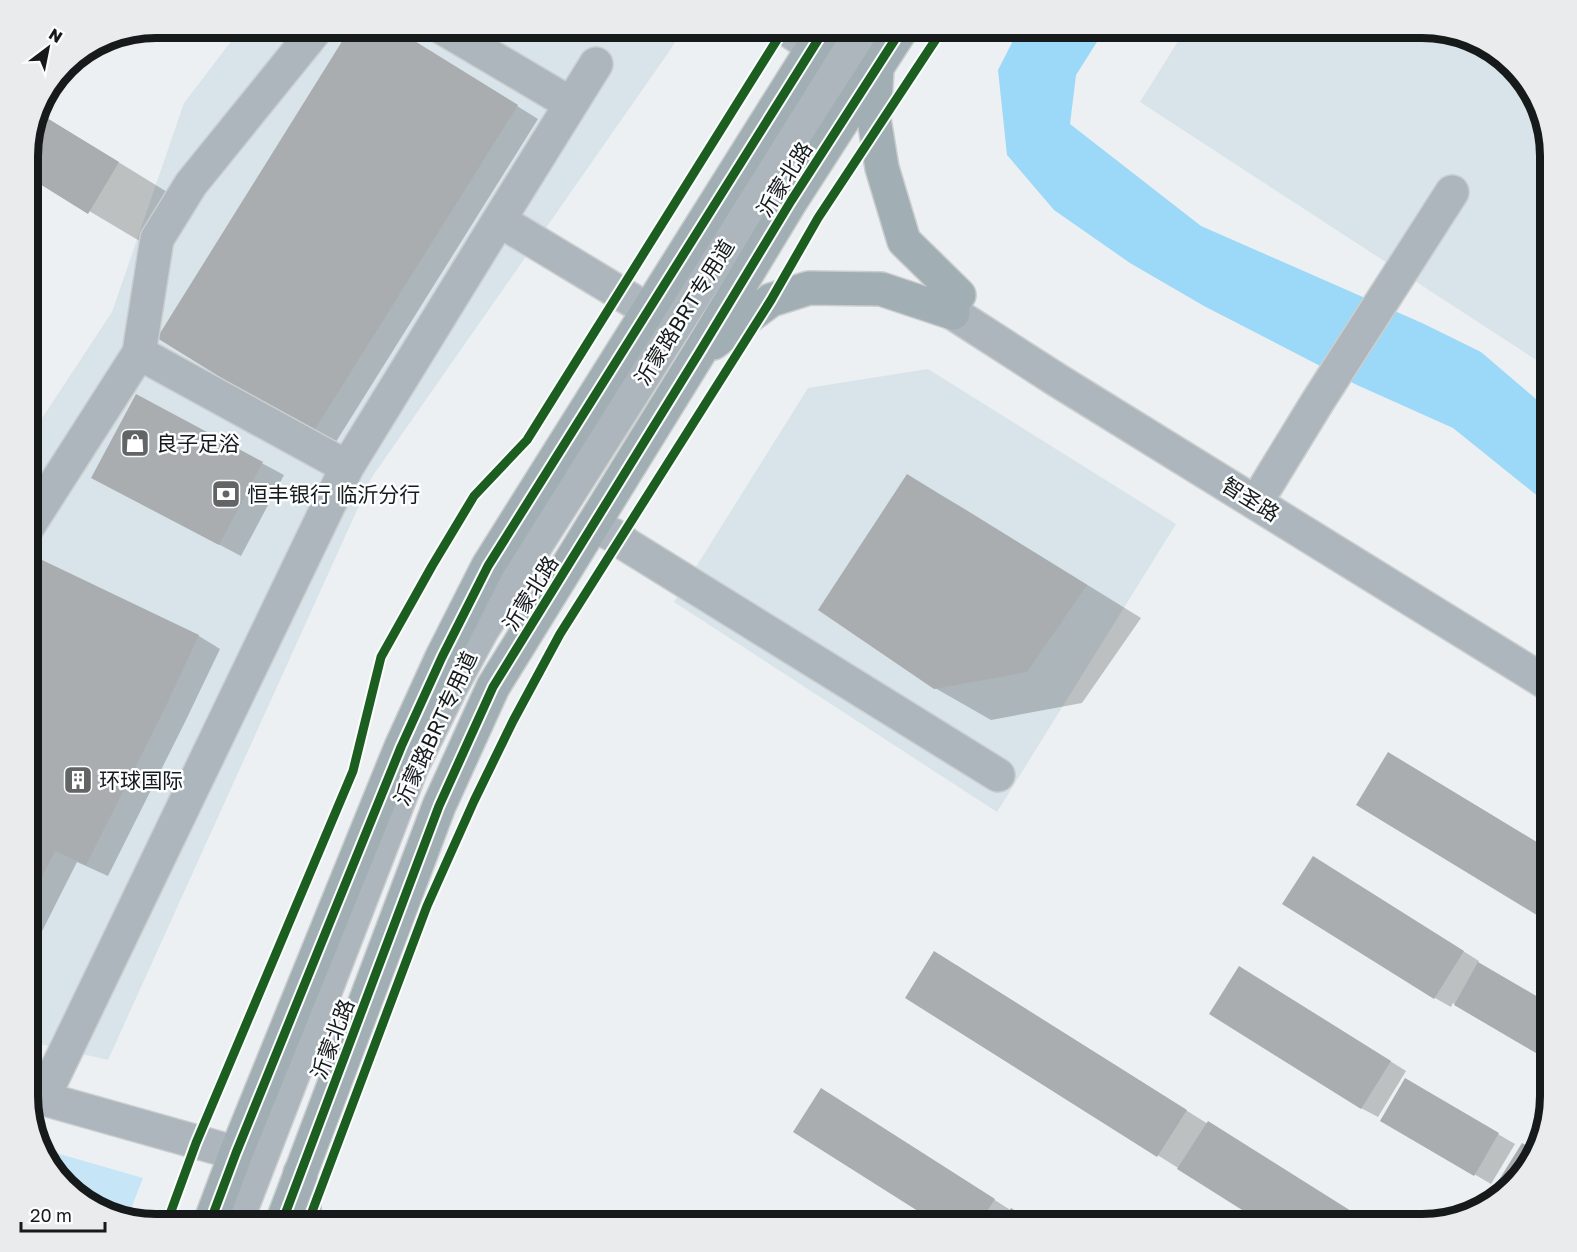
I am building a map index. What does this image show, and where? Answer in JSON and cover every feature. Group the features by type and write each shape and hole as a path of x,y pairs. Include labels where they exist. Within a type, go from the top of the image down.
{"main road":[{"path":"212,1214 401,747 442,657 488,566 818,38"},
{"name":"沂蒙北路","path":"285,1214 439,806 493,687 791,201 896,38"},
{"path":"877,68 874,118 882,168 904,241 956,304"},
{"path":"699,353 771,300 808,288 881,289 956,304"}],"street":[{"path":"38,511 139,353 157,239 191,184 309,38"},
{"path":"460,38 571,104"},
{"name":"沂蒙路BRT专用道","path":"239,1214 412,766 450,689 482,630 858,38"},
{"path":"38,1090 347,466 596,64"},
{"path":"1266,486 1452,192"},
{"path":"499,220 648,310"},
{"name":"智圣路","path":"956,304 1067,364 1540,656"},
{"name":"智圣路","path":"956,304 1057,380 1540,679"},
{"path":"139,353 347,466"},
{"path":"593,525 619,538 998,775"},
{"path":"38,1097 236,1153"},
{"path":"300,1173 305,1214"}],"shaded area":[{"path":"234,38 678,38 372,477 108,1060 38,1044 38,424 112,312 184,103"},
{"path":"1180,38 1422,38 1460,44 1481,53 1505,72 1524,96 1531,110 1537,132 1540,155 1540,362 1140,102"},
{"path":"928,369 1176,524 997,812 674,602 808,388"},
{"path":"51,1151 143,1178 130,1211 110,1206 90,1195 72,1180"}],"water":[{"path":"1014,38 1099,38 1076,75 1070,124 1201,226 1422,323 1481,352 1540,402 1540,498 1453,428 1357,385 1204,306 1130,263 1054,210 1007,155 998,70"}],"building":[{"path":"344,38 410,38 518,105 312,434 157,338"},
{"path":"44,116 119,162 88,214 38,183 38,148"},
{"path":"136,394 263,462 219,545 91,478"},
{"path":"907,474 1087,585 1027,672 934,689 818,610"},
{"name":"环球国际","path":"40,559 199,635 86,865 55,851 38,884 38,563"},
{"path":"1388,752 1540,844 1540,917 1356,805"},
{"path":"1313,856 1464,951 1434,999 1282,904"},
{"path":"934,951 1187,1110 1157,1157 905,998"},
{"path":"1478,962 1540,998 1540,1055 1454,1005"},
{"path":"1239,966 1391,1061 1361,1109 1209,1014"},
{"path":"1405,1078 1499,1133 1474,1176 1380,1121"},
{"path":"821,1088 995,1199 985,1214 923,1214 793,1132"},
{"path":"1208,1121 1356,1214 1249,1214 1177,1169"},
{"path":"1522,1143 1528,1147 1520,1162 1492,1191"},
{"path":"1011,1208 1020,1214 1007,1214"}],"cycle path":[{"path":"170,1214 196,1143 353,771 381,657 474,496 527,440 778,38"},
{"path":"213,1214 401,747 442,657 488,566 819,38"},
{"path":"285,1214 439,806 493,687 791,201 896,38"},
{"path":"311,1214 427,906 513,721 560,634 771,300 818,218 937,38"}],"place":[{"name":"良子足浴","path":"135,443"},
{"name":"恒丰银行 临沂分行","path":"226,494"},
{"name":"环球国际","path":"78,780"}]}
